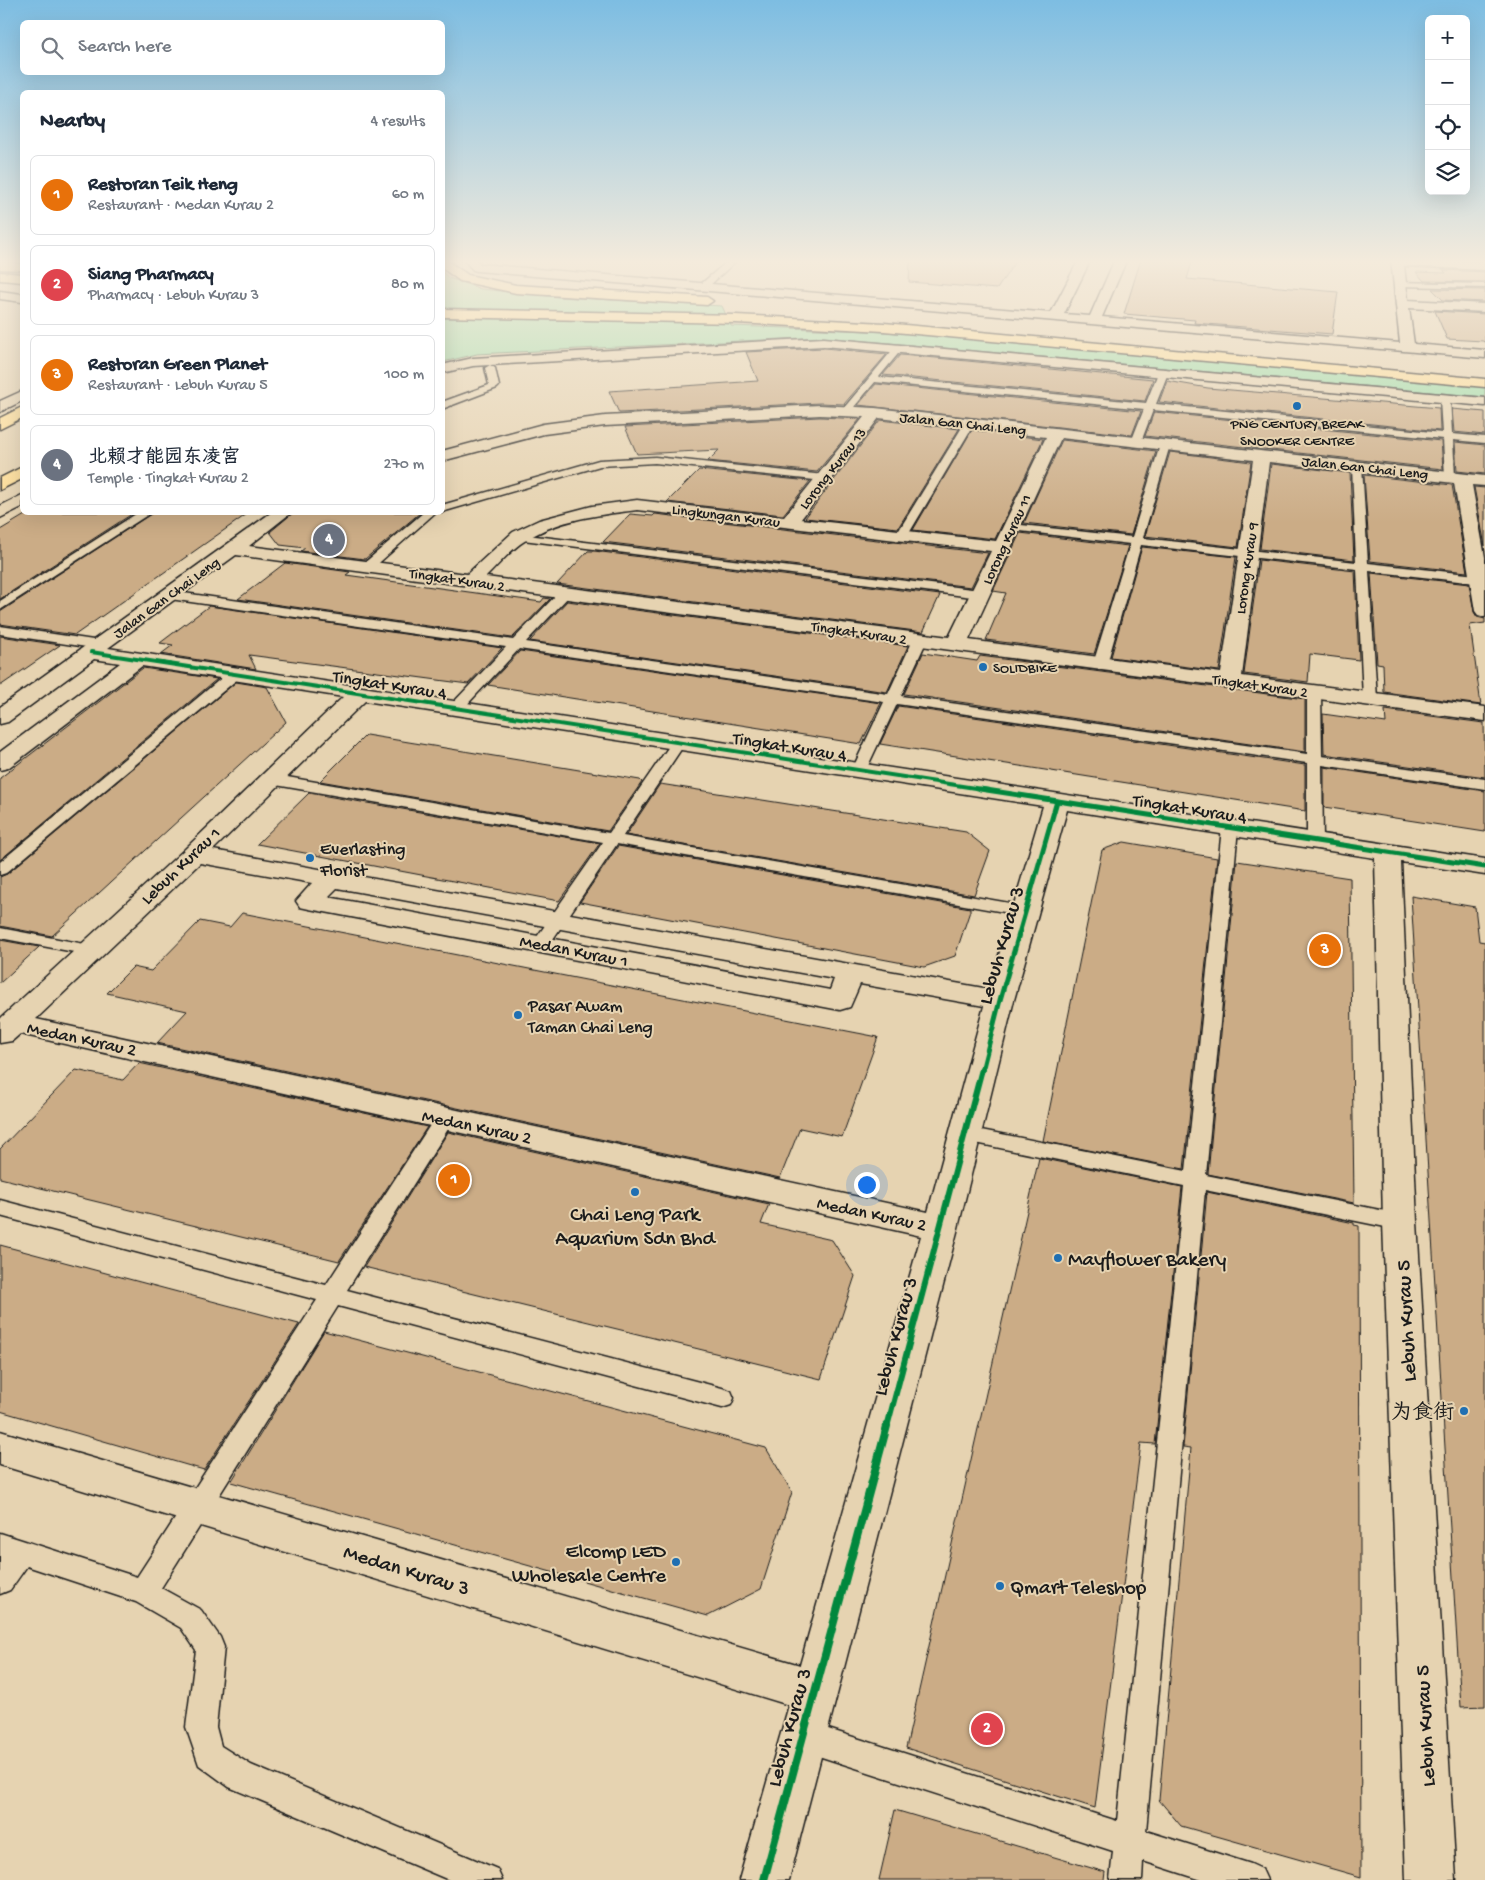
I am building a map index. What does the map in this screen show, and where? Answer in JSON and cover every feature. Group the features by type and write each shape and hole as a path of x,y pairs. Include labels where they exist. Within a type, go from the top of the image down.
{"main road":[{"path":"1113,347 1485,383"},
{"path":"1181,347 1485,373"},
{"path":"1229,347 1274,354"},
{"path":"0,424 20,413"},
{"path":"0,468 20,457"},
{"path":"0,485 20,473"}],"street":[{"path":"445,368 473,362 741,347"},
{"path":"874,347 1485,402"},
{"path":"1414,347 1485,354"},
{"path":"0,407 20,396"},
{"name":"Jalan Gan Chai Leng","path":"445,455 543,429 605,421 710,414 820,410 846,411 1056,433 1485,481"},
{"name":"Lorong Kurau 13","path":"789,522 875,414"},
{"name":"Lorong Kurau 11","path":"956,645 1056,433"},
{"name":"Lorong Kurau 9","path":"1231,681 1262,456"},
{"path":"1456,477 1482,580 1485,611"},
{"path":"0,513 20,501"},
{"name":"Lingkungan Kurau","path":"471,581 519,536 558,520 603,508 637,505 1002,547"},
{"name":"Jalan Gan Chai Leng","path":"0,717 280,515"},
{"name":"Tingkat Kurau 2","path":"232,549 1485,714"},
{"name":"Tingkat Kurau 4","path":"95,648 138,659 1485,867"},
{"name":"Jalan Gan Chai Leng","path":"0,763 138,659"},
{"name":"Lebuh Kurau 1","path":"7,1030 194,854 360,693"},
{"name":"Lebuh Kurau 3","path":"764,1880 941,1228 1000,1000 1057,801"},
{"name":"Lebuh Kurau 5","path":"1388,852 1400,1222 1431,1880"},
{"name":"Medan Kurau 1","path":"194,854 1000,1000"},
{"name":"Medan Kurau 1","path":"331,879 309,900 840,1000 850,973"},
{"name":"Medan Kurau 2","path":"7,1030 444,1118 941,1228"},
{"name":"Medan Kurau 3","path":"0,1448 815,1691"}],"lane":[{"path":"846,411 898,349"},
{"path":"445,405 494,386 490,368"},
{"path":"1136,442 1163,372"},
{"path":"873,379 1485,440"},
{"path":"1445,398 1447,436 1456,477"},
{"path":"902,536 969,424"},
{"path":"1100,664 1165,445"},
{"path":"445,508 600,463 655,460 824,478"},
{"path":"1357,466 1370,699"},
{"path":"0,606 142,515"},
{"path":"367,567 428,515"},
{"path":"1012,527 1482,580"},
{"path":"519,536 980,594"},
{"path":"456,708 566,593"},
{"path":"170,595 1485,784"},
{"path":"0,630 95,648"},
{"path":"859,770 920,640"},
{"path":"0,870 235,674"},
{"path":"1314,692 1315,841"},
{"path":"541,944 679,742"},
{"path":"270,779 1027,911"},
{"path":"1126,1880 1230,828"},
{"path":"0,933 90,950"},
{"path":"143,1592 444,1118"},
{"path":"966,1134 1400,1222"},
{"path":"0,1208 722,1398"},
{"path":"0,1581 10,1548 143,1592 191,1619 210,1647 201,1727 209,1755 240,1776 486,1880"},
{"path":"803,1736 1251,1880"}],"green space":[{"path":"445,347 624,347 477,354 445,362"},
{"path":"930,347 1054,347 1485,387 1485,397"}],"building":[{"path":"824,348 887,354 844,404 820,403 619,413 609,391 758,381 746,352"},
{"path":"900,355 1153,379 1145,401 883,375"},
{"name":"PNG CENTURY BREAK SNOOKER CENTRE","path":"1167,381 1208,388 1439,408 1440,431 1159,402"},
{"path":"876,384 1141,411 1132,435 858,405"},
{"path":"1452,409 1485,412 1485,435 1454,432"},
{"path":"1154,412 1441,441 1443,469 1145,436"},
{"path":"820,417 860,419 817,472 708,461 719,450 637,454 625,427"},
{"path":"880,420 959,429 898,528 805,518"},
{"path":"972,430 1043,439 995,539 913,530"},
{"path":"1062,440 1156,451 1131,535 1024,523"},
{"path":"1455,442 1485,445 1485,474 1457,471"},
{"path":"1170,452 1251,462 1238,547 1145,536"},
{"path":"1271,464 1350,473 1354,560 1260,549"},
{"path":"699,470 810,481 783,515 667,502"},
{"path":"1364,475 1452,485 1467,572 1370,561"},
{"path":"1474,487 1485,488 1485,546"},
{"path":"630,514 653,516 655,514 988,553 971,587 603,542"},
{"path":"25,515 130,515 0,599 0,530"},
{"path":"149,515 246,515 75,635 0,624 0,612"},
{"path":"290,515 417,515 365,559 301,551 305,548 280,545 270,532"},
{"path":"1020,533 1128,546 1094,654 986,640 1006,593 993,591"},
{"path":"1142,547 1236,557 1219,671 1111,657"},
{"path":"588,551 940,595 923,632 557,584"},
{"path":"1259,560 1355,571 1359,660 1310,654 1308,682 1244,674"},
{"path":"285,563 350,572 346,575 541,602 544,598 550,599 512,638 238,599"},
{"path":"1371,573 1469,584 1474,612 1477,617 1485,619 1485,623 1470,625 1481,705 1384,692 1383,664 1377,663"},
{"path":"567,601 908,646 887,692 530,641"},
{"path":"209,606 502,648 468,684 249,655 256,669 161,654 173,645 160,643"},
{"path":"0,636 60,645 0,686"},
{"path":"520,651 881,703 861,744 488,685"},
{"path":"923,653 977,661 980,656 1305,699 1305,752 904,694"},
{"path":"143,668 217,679 0,860 0,778"},
{"path":"236,682 267,687 286,722 52,936 0,926 0,877 7,874"},
{"path":"898,706 1305,765 1305,811 880,744"},
{"path":"1385,710 1484,723 1485,777 1324,754 1323,714 1386,723"},
{"path":"366,735 640,780 642,782 608,831 320,781"},
{"path":"1324,767 1485,791 1485,832 1324,807"},
{"path":"660,784 966,832 990,851 974,895 626,835"},
{"path":"309,793 600,843 559,901 257,844"},
{"path":"1124,842 1217,858 1184,1169 1043,1141 1102,850"},
{"path":"618,846 970,908 970,911 955,956 924,967 580,902"},
{"path":"1237,861 1350,878 1354,1203 1208,1174"},
{"name":"为食街","path":"1411,896 1475,907 1479,941 1485,942 1485,1706 1461,1707"},
{"name":"Pasar Awam Taman Chai Leng","path":"242,913 878,1037 842,1137 800,1128 780,1178 157,1043 187,1011 107,993 133,967 151,971 200,921 230,927"},
{"path":"0,940 39,947 0,983"},
{"path":"139,1063 427,1127 339,1261 0,1178 0,1149 76,1070 123,1080"},
{"path":"448,1132 769,1204 761,1224 832,1240 855,1276 821,1379 364,1267"},
{"path":"1039,1158 1182,1187 1155,1444 1141,1443 1095,1808 906,1748"},
{"path":"1207,1192 1354,1223 1354,1225 1359,1226 1361,1877 1181,1826 1159,1800 1191,1448 1183,1447"},
{"path":"0,1245 299,1324 204,1470 0,1411"},
{"path":"324,1331 766,1448 792,1492 761,1589 708,1616 231,1482"},
{"path":"895,1810 1105,1872 1104,1880 879,1880"}],"cycle path":[{"path":"91,652 1485,867"},
{"path":"764,1880 966,1134 1000,1000 1057,801"}],"place":[{"name":"PNG CENTURY BREAK SNOOKER CENTRE","path":"1297,406"},
{"name":"北赖才能园东凌宫","path":"329,540"},
{"name":"SOLIDBIKE","path":"983,667"},
{"name":"Everlasting Florist","path":"310,858"},
{"name":"Restoran Green Planet","path":"1325,950"},
{"name":"Pasar Awam Taman Chai Leng","path":"518,1015"},
{"name":"Restoran Teik Heng","path":"454,1180"},
{"name":"Chai Leng Park Aquarium Sdn Bhd","path":"635,1192"},
{"name":"Mayflower Bakery","path":"1058,1258"},
{"name":"为食街","path":"1464,1411"},
{"name":"Elcomp LED Wholesale Centre","path":"676,1562"},
{"name":"Qmart Teleshop","path":"1000,1586"},
{"name":"Siang Pharmacy","path":"987,1729"}]}
